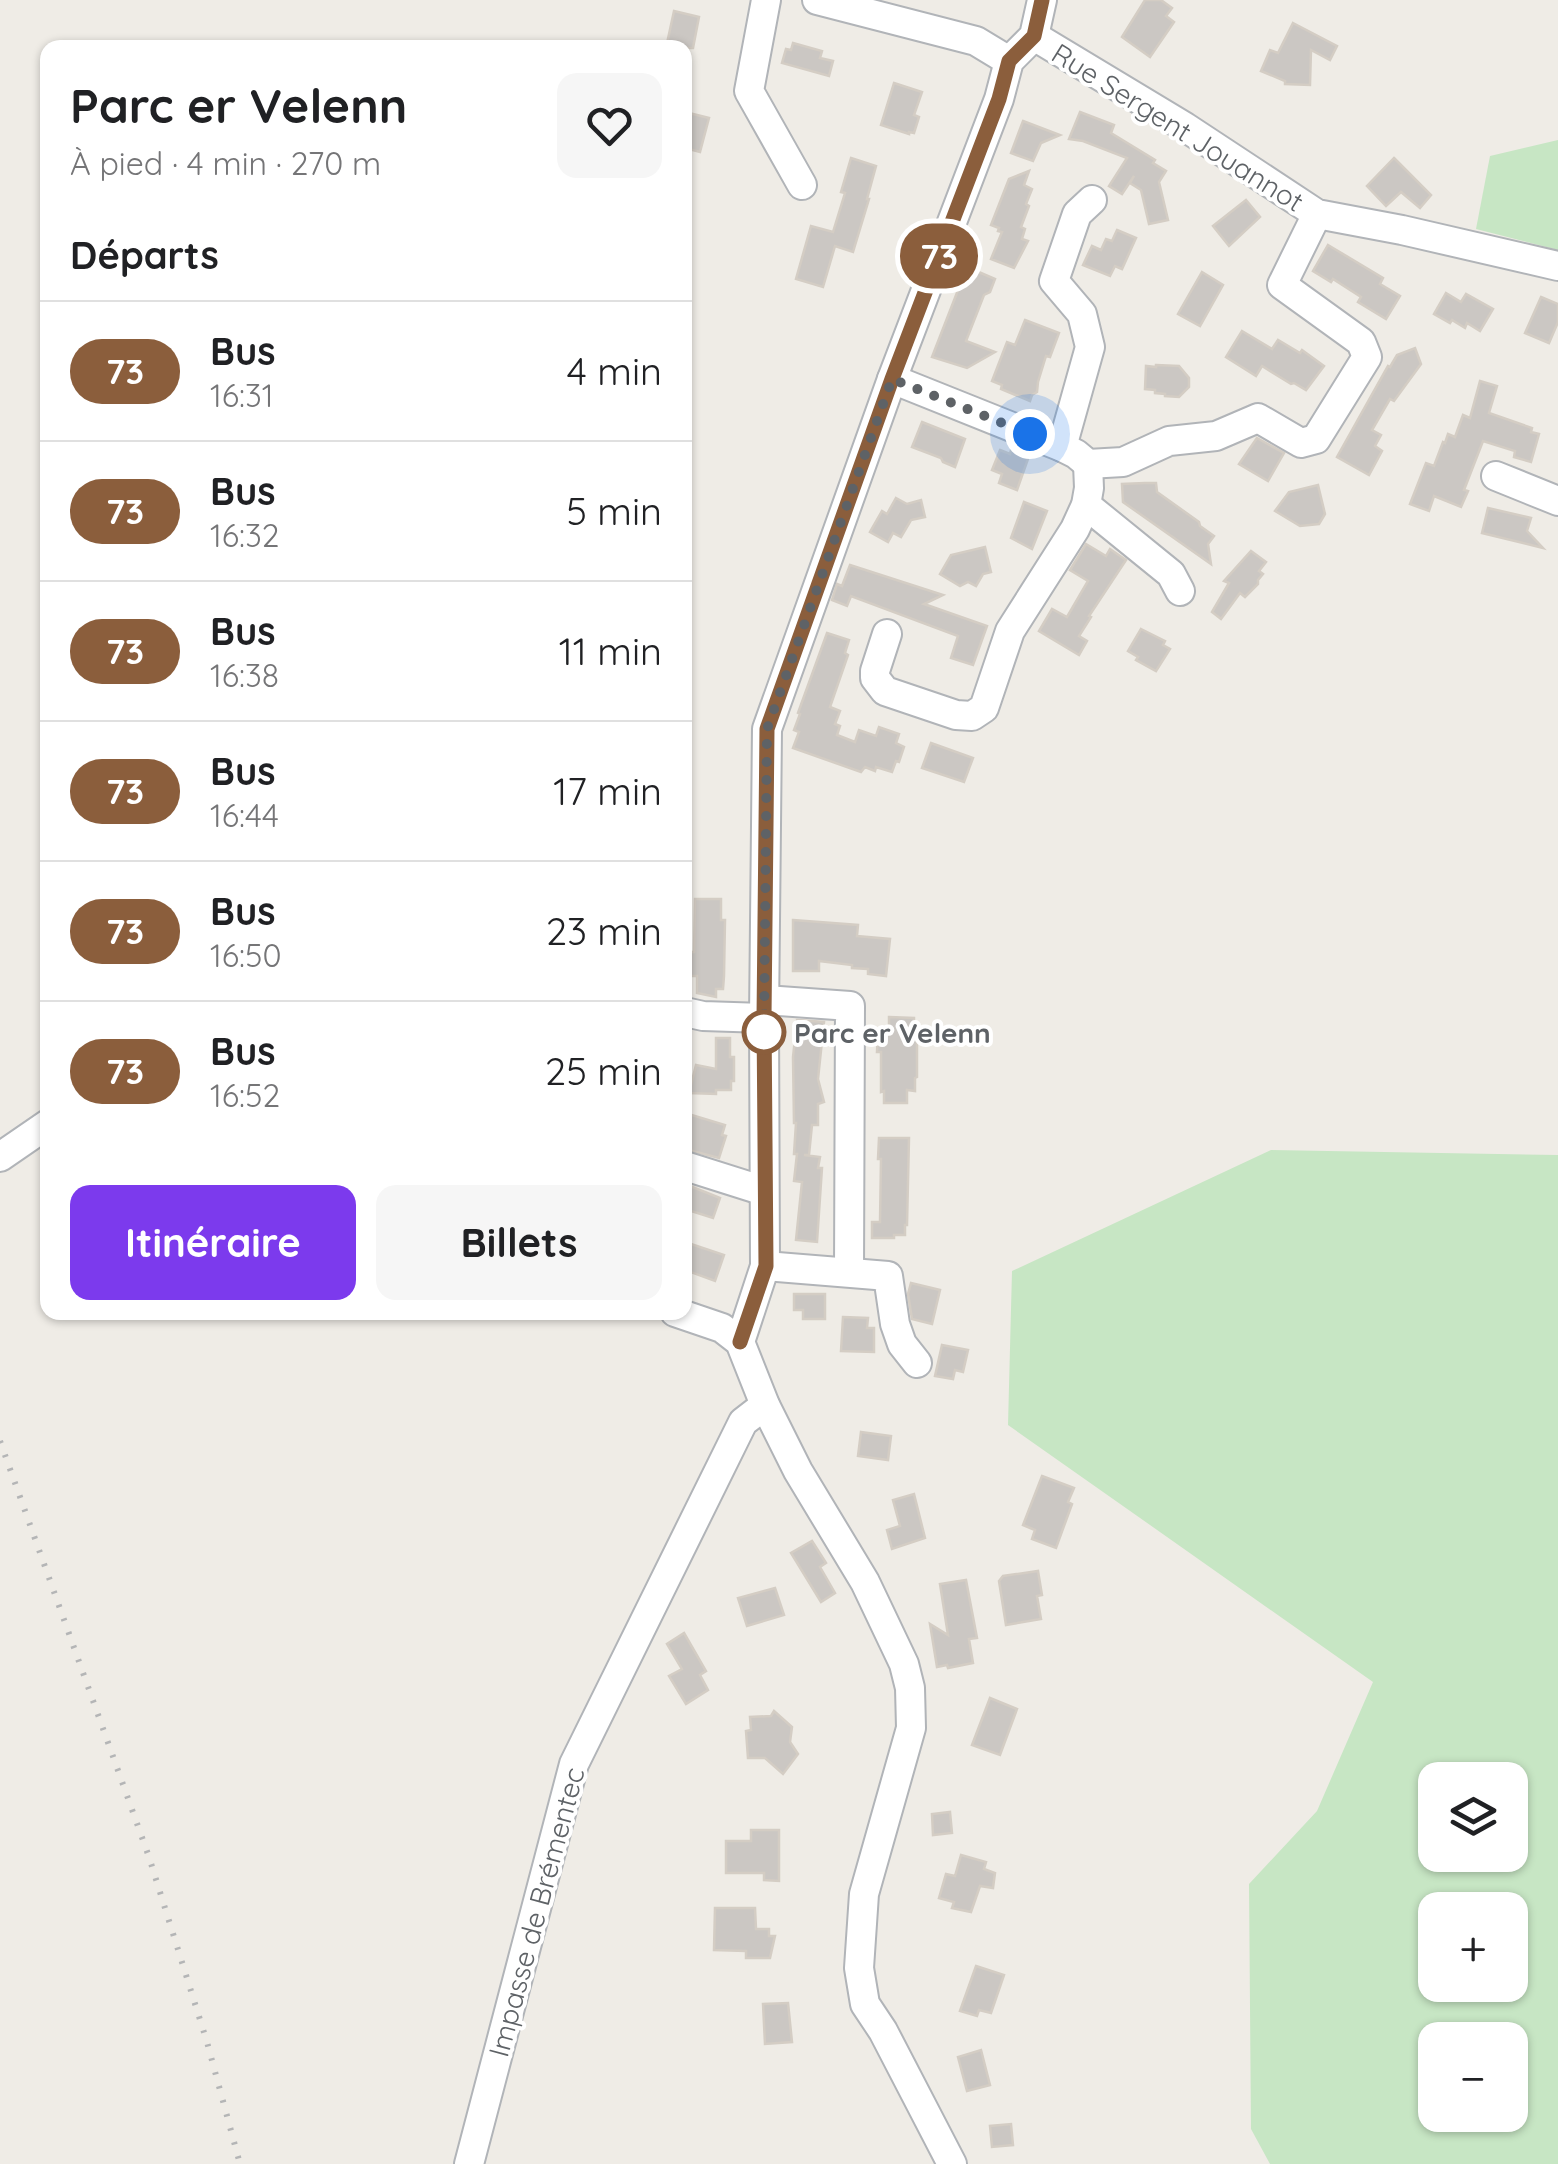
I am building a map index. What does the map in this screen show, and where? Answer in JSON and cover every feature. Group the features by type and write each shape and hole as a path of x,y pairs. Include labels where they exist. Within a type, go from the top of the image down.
{"street":[{"path":"766,0 748,90 802,185"},
{"path":"817,0 976,41 1009,61"},
{"path":"740,1342 766,1266 767,729 892,379 999,99 1009,61 1034,36 1042,0"},
{"name":"Rue Sergent Jouannot","path":"1034,36 1185,127 1317,214 1558,266"},
{"path":"1062,447 1090,347 1082,314 1054,282 1077,214 1092,200"},
{"path":"892,379 1062,447 1088,464 1123,462 1169,441 1216,436 1258,418 1301,442 1316,438 1367,357 1362,342 1282,285 1317,214"},
{"path":"886,634 875,671 875,678 885,691 956,714 972,716 984,708 1010,630 1076,529 1086,505 1088,464"},
{"path":"1496,476 1558,501"},
{"path":"1086,505 1171,574 1180,590"},
{"path":"692,1014 850,1006 849,1272"},
{"path":"0,1157 40,1130"},
{"path":"692,1168 764,1192"},
{"path":"766,1266 888,1276 894,1324 902,1344 917,1363"},
{"path":"692,1318 722,1328 740,1342 765,1406 798,1471 866,1582 904,1664 910,1688 911,1728 864,1894 859,1968 865,2004 952,2164"},
{"name":"Impasse de Brémentec","path":"469,2164 574,1764 742,1422 765,1406"}],"green space":[{"path":"1558,140 1558,250 1476,229 1490,156"},
{"path":"1271,1150 1558,1155 1558,2164 1270,2164 1251,2129 1249,1884 1317,1811 1373,1682 1008,1425 1012,1271"}],"building":[{"path":"1145,0 1161,0 1172,8 1166,16 1174,22 1150,57 1122,37"},
{"path":"674,11 699,17 693,48 692,40 668,40"},
{"path":"1293,23 1337,46 1330,60 1311,50 1310,85 1285,84 1261,71 1270,50 1278,53"},
{"path":"793,43 822,51 820,58 833,61 829,76 782,63 786,49 791,50"},
{"path":"894,83 922,92 914,115 919,117 914,133 881,125"},
{"path":"1080,112 1114,125 1111,133 1166,171 1159,182 1168,220 1149,224 1141,190 1130,183 1134,176 1122,194 1109,186 1127,158 1069,139"},
{"path":"692,114 709,118 700,152 692,150"},
{"path":"1023,121 1060,135 1041,143 1033,161 1011,153"},
{"path":"851,158 876,166 853,252 835,246 823,287 796,279 811,226 833,232"},
{"path":"1394,158 1431,195 1420,208 1401,192 1386,206 1367,186"},
{"path":"1029,171 1024,185 1032,189 1021,227 1025,229 1022,239 1028,241 1014,268 991,259 1002,232 991,225 1009,179"},
{"path":"1246,200 1260,217 1229,246 1213,226"},
{"path":"1117,230 1136,238 1122,269 1115,266 1110,276 1083,265 1092,246 1101,250"},
{"path":"1328,245 1383,278 1380,284 1400,296 1386,319 1358,302 1361,297 1313,271"},
{"path":"967,267 995,279 990,292 984,295 966,341 995,352 967,368 932,357"},
{"path":"1202,272 1223,285 1200,326 1178,314"},
{"path":"1446,293 1461,302 1466,294 1493,309 1480,331 1434,314"},
{"path":"1541,297 1558,304 1558,322 1549,343 1525,333"},
{"path":"1025,320 1059,333 1030,401 992,381 1007,342 1015,345"},
{"path":"1242,331 1272,349 1278,340 1300,353 1302,350 1324,366 1306,390 1262,366 1256,376 1226,357"},
{"path":"1415,348 1421,364 1394,401 1390,399 1372,430 1381,435 1375,446 1382,451 1369,475 1337,457 1388,366 1397,355"},
{"path":"1146,366 1179,366 1189,378 1189,387 1179,397 1145,389"},
{"path":"1480,381 1497,386 1489,413 1539,434 1531,462 1514,457 1515,451 1483,441 1461,507 1434,496 1429,511 1410,504 1426,463 1434,466 1448,434 1455,437 1463,415 1470,418"},
{"path":"922,422 965,439 955,467 912,447"},
{"path":"1257,438 1284,453 1268,481 1239,464"},
{"path":"1000,450 1029,456 1017,490 999,483 1002,474 992,470"},
{"path":"1156,483 1157,492 1214,536 1208,544 1211,564 1123,502 1122,484"},
{"path":"1318,485 1325,514 1319,524 1300,526 1275,511 1289,492"},
{"path":"896,498 907,504 921,500 925,517 911,520 901,537 893,533 888,542 870,532 882,511 887,514"},
{"path":"1024,502 1047,511 1032,549 1011,538"},
{"path":"1488,508 1531,518 1527,531 1543,548 1482,533"},
{"path":"1086,544 1106,556 1110,549 1126,560 1079,636 1087,641 1079,655 1039,631 1052,609 1067,617 1088,581 1070,570"},
{"path":"985,547 991,572 983,574 976,586 968,582 960,586 940,574 951,555"},
{"path":"1251,551 1266,562 1259,571 1263,574 1245,597 1240,593 1221,619 1212,612 1229,583 1224,581"},
{"path":"850,565 943,595 924,604 987,626 973,665 951,658 958,636 851,596 847,606 832,600"},
{"path":"1141,629 1165,641 1163,645 1170,649 1156,671 1128,651"},
{"path":"827,633 849,640 845,653 848,655 830,707 840,711 835,724 840,726 837,735 855,742 859,730 876,736 879,727 899,734 896,743 904,747 892,772 865,767 861,772 793,748 799,732 794,730 798,713"},
{"path":"931,743 973,758 964,782 922,768"},
{"path":"695,899 721,899 721,920 725,920 724,976 723,989 716,989 716,997 697,993 697,976 692,976"},
{"path":"793,920 858,925 857,936 890,939 886,976 868,974 868,969 852,965 819,961 819,971 793,971"},
{"path":"889,1017 914,1018 917,1028 917,1077 915,1091 907,1090 907,1103 884,1103 884,1091 881,1092 878,1030 889,1030"},
{"path":"797,1020 824,1022 818,1079 824,1102 818,1104 818,1125 812,1125 809,1155 804,1155 820,1157 818,1168 822,1168 817,1242 796,1240 802,1182 794,1181 797,1154 793,1057"},
{"path":"716,1038 730,1038 730,1057 734,1057 731,1090 692,1093 696,1065 716,1069"},
{"path":"692,1115 725,1125 719,1158 692,1151"},
{"path":"879,1138 909,1138 907,1225 905,1235 894,1238 872,1238 872,1222 880,1222"},
{"path":"692,1187 720,1198 713,1218 692,1211"},
{"path":"692,1244 724,1255 715,1281 692,1273"},
{"path":"911,1283 940,1290 932,1324 912,1319 908,1294"},
{"path":"794,1294 825,1294 825,1319 803,1319 803,1310 794,1310"},
{"path":"843,1317 868,1318 867,1328 874,1328 874,1352 841,1351"},
{"path":"942,1345 968,1350 963,1372 955,1370 953,1379 935,1376"},
{"path":"861,1432 891,1436 888,1460 858,1456"},
{"path":"1042,1476 1074,1488 1056,1548 1032,1539 1035,1530 1023,1525"},
{"path":"914,1494 925,1538 892,1549 887,1530 900,1526 893,1500"},
{"path":"812,1541 826,1563 820,1567 835,1593 821,1602 791,1553"},
{"path":"1038,1571 1041,1619 1006,1625 999,1581 1003,1576"},
{"path":"966,1580 977,1638 969,1639 973,1663 937,1667 930,1624 948,1635 940,1584"},
{"path":"775,1588 784,1615 747,1626 738,1598"},
{"path":"684,1633 706,1671 700,1675 708,1690 686,1704 669,1676 682,1669 667,1644"},
{"path":"990,1698 1017,1709 1000,1755 972,1745"},
{"path":"774,1711 792,1727 790,1742 798,1754 783,1774 765,1758 748,1758 746,1731 751,1730 750,1717 771,1716"},
{"path":"950,1812 952,1833 933,1835 932,1814"},
{"path":"751,1830 779,1830 779,1881 764,1880 764,1873 726,1873 726,1841 751,1841"},
{"path":"961,1855 986,1862 984,1869 995,1873 993,1888 980,1886 971,1912 952,1908 954,1902 939,1898 946,1874 955,1876"},
{"path":"715,1908 755,1908 756,1929 769,1929 769,1936 775,1936 770,1958 746,1958 746,1951 714,1950"},
{"path":"976,1966 1004,1975 991,2013 979,2010 977,2016 960,2011"},
{"path":"788,2003 792,2042 765,2044 763,2004"},
{"path":"981,2050 990,2085 967,2091 958,2057"},
{"path":"1011,2124 1013,2145 992,2147 990,2126"}],"railway":[{"path":"0,1441 149,1857 207,2042 240,2164"}],"bus line":[{"name":"73","path":"740,1342 766,1266 767,729 892,379 999,99 1009,61 1034,36 1042,0"}],"place":[{"name":"Parc er Velenn","path":"764,1032"}],"route":[{"path":"764,1032 767,729 892,379 1030,434"}]}
